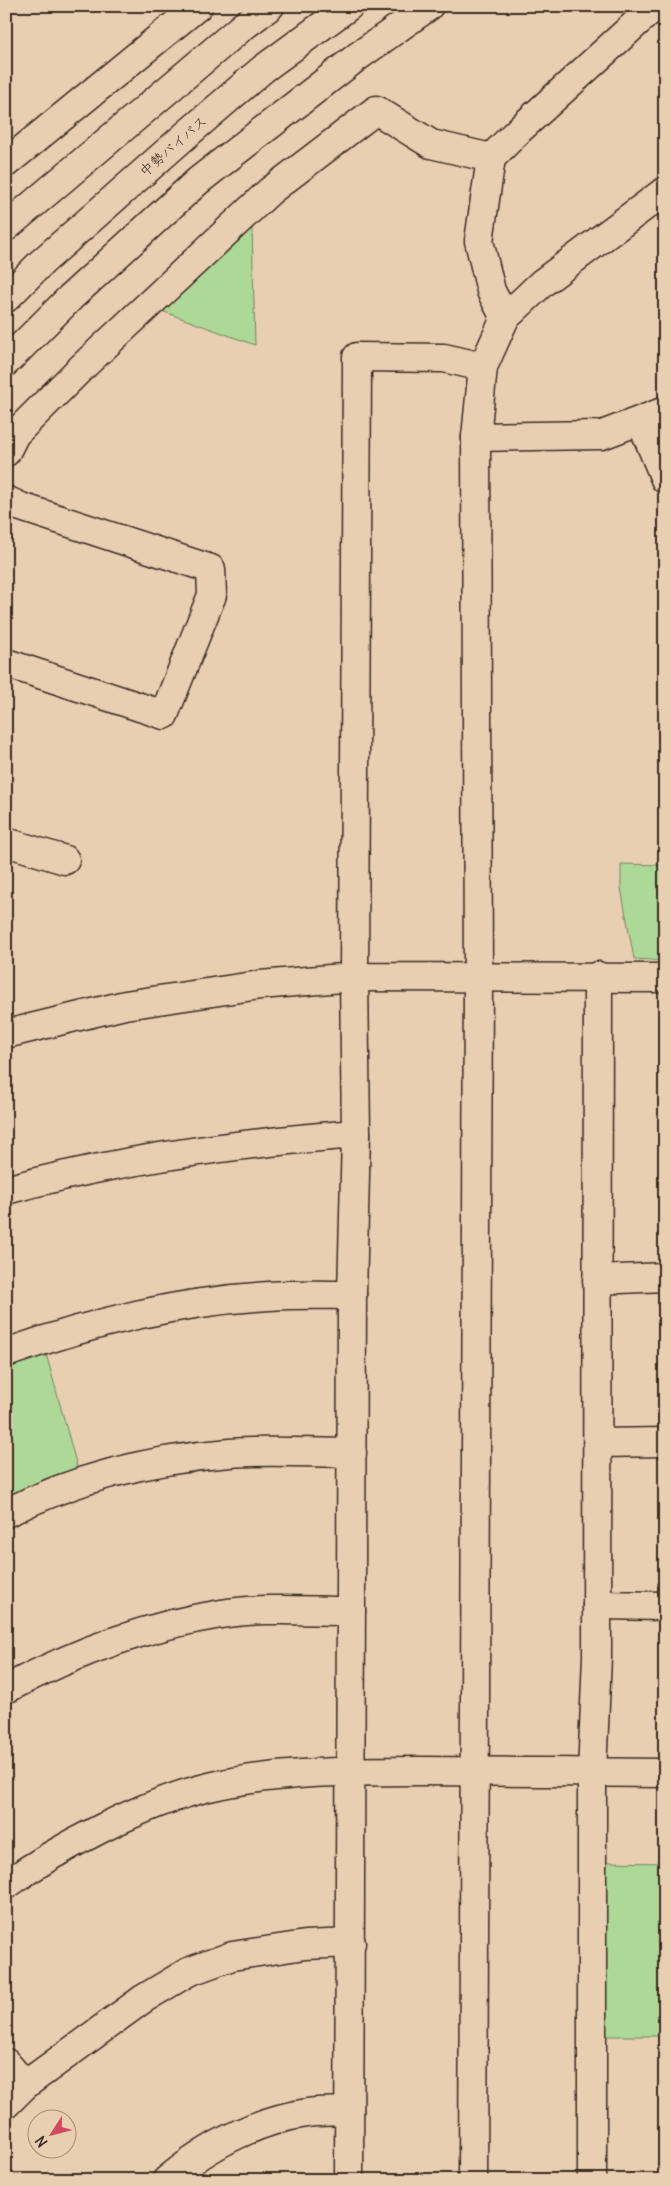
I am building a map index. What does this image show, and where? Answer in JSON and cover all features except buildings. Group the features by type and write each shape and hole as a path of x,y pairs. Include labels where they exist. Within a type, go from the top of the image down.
{"main road":[{"path":"6,163 198,6"},
{"path":"6,227 242,27 270,6"},
{"name":"中勢バイパス","path":"6,298 42,262 263,69 349,6"},
{"path":"6,362 71,297 198,181 357,58 429,6"},
{"path":"505,318 491,291 479,242 491,158 519,130 655,6"},
{"path":"6,452 15,434 79,370 270,192 376,110 431,144 491,158"},
{"path":"473,2180 478,977 476,437 483,367 505,318 542,283 665,191"},
{"path":"349,2180 352,1295 356,1134 354,977 357,358 444,358 483,367"},
{"path":"476,437 602,436 653,416 665,480"},
{"path":"6,500 21,507 211,569 212,594 164,715 6,663"},
{"path":"6,842 65,860"},
{"path":"6,1034 125,1005 260,985 354,977 598,976 665,978"},
{"path":"592,2180 592,1773 597,1605 598,1443 598,976"},
{"path":"6,1190 89,1169 158,1157 271,1142 356,1134"},
{"path":"597,1280 665,1277"},
{"path":"6,1353 111,1320 198,1304 269,1296 352,1295"},
{"path":"598,1443 665,1442"},
{"path":"6,1513 30,1501 105,1475 187,1457 233,1453 352,1453"},
{"path":"597,1605 665,1606"},
{"path":"6,1689 44,1669 90,1650 168,1624 222,1613 276,1610 350,1611"},
{"path":"6,1885 65,1848 150,1806 205,1788 256,1779 351,1771 665,1773"},
{"path":"6,2063 16,2095 143,1998 188,1972 232,1956 305,1945 350,1943"},
{"path":"167,2180 206,2151 240,2132 272,2120 308,2113 349,2111"}],"green space":[{"path":"252,227 255,345 162,311"},
{"path":"621,864 665,865 665,961 634,959 621,888"},
{"path":"45,1350 78,1470 6,1500 6,1365"},
{"path":"604,1862 665,1863 665,2036 602,2036"}]}
